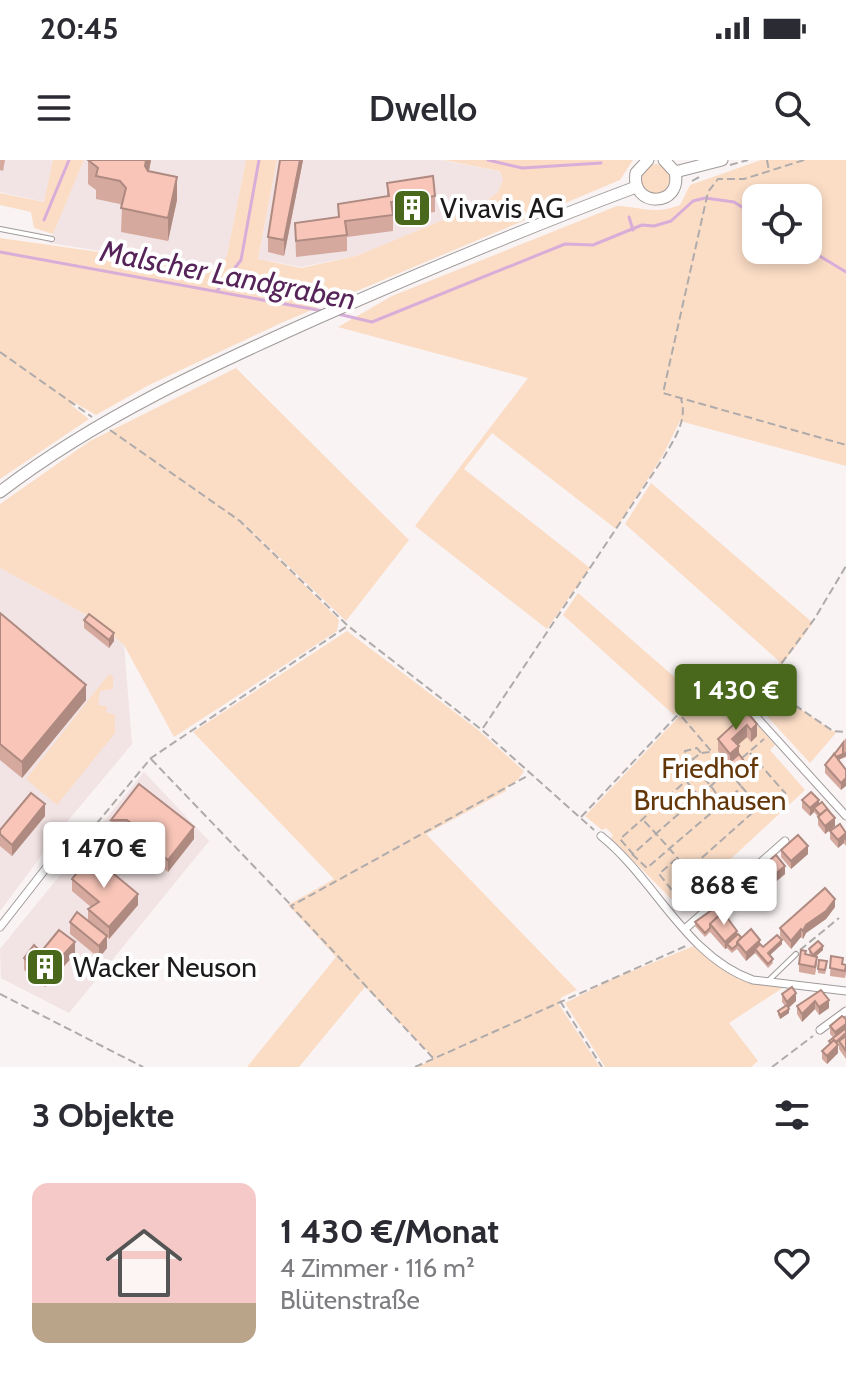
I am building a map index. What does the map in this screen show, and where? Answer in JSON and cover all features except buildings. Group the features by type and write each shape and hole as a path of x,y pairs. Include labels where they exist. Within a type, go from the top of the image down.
{"main road":[{"path":"648,160 636,173 636,187 644,197 663,199 673,191 675,172 664,160"},
{"path":"675,172 722,160"},
{"path":"0,492 100,423 144,398 343,307 636,187"}],"street":[{"path":"749,709 846,816"},
{"path":"601,836 712,957 730,970 753,980 846,991"},
{"path":"686,928 785,841"},
{"path":"0,927 61,849"},
{"path":"820,1030 846,1011"}],"lane":[{"path":"0,229 52,239"},
{"path":"767,982 796,954"}],"path":[{"path":"767,160 769,172"},
{"path":"804,160 744,179 718,179 708,192 663,393 846,445"},
{"path":"0,352 240,521 348,626 482,730 601,836"},
{"path":"482,730 622,526 679,429 685,409 681,397"},
{"path":"580,818 705,686 708,685 741,716 749,709 815,618 846,566"},
{"path":"61,849 78,846 151,758 348,626"},
{"path":"765,685 833,731 846,732"},
{"path":"642,819 688,870 759,807 682,717"},
{"path":"625,860 771,733"},
{"path":"693,759 684,756 685,751 697,748 701,753"},
{"path":"693,759 701,753 711,752"},
{"path":"749,752 786,794"},
{"path":"151,758 433,1058"},
{"path":"693,759 696,772 722,804"},
{"path":"696,772 620,839 647,868 742,787"},
{"path":"291,906 530,773"},
{"path":"686,781 701,795 712,812"},
{"path":"672,890 659,874 677,858"},
{"path":"796,954 839,918"},
{"path":"415,1067 678,949"},
{"path":"0,994 143,1067"},
{"path":"559,1000 602,1067"},
{"path":"772,1067 820,1030"}],"shaded area":[{"path":"0,160 53,160 45,202 0,192"},
{"path":"84,160 246,160 227,255 219,269 49,243"},
{"path":"277,160 440,160 498,171 503,179 498,192 484,203 356,256 301,267 258,259"},
{"path":"0,568 90,617 124,645 132,744 66,823 58,824 53,830 53,840 0,911"},
{"path":"144,772 209,841 69,1013 1,978 0,949"}],"green space":[{"path":"53,160 84,160 53,234 34,228 31,212 0,205 0,193 44,202"},
{"path":"246,160 277,160 258,259 301,268 356,256 484,203 498,192 503,179 499,171 443,160 633,160 620,180 281,323 149,385 96,415 75,403 71,405 89,419 0,479 0,238 219,269 227,255"},
{"path":"761,160 846,160 846,466 680,421 663,455 616,529 492,433 464,469 590,568 547,629 415,526 528,378 338,327 392,296 617,206 655,210 680,205 690,185"},
{"path":"656,164 667,168 671,179 667,190 656,194 645,190 641,179 645,168"},
{"path":"236,368 409,540 346,621 239,519 339,620 337,631 174,737 124,645 90,617 0,568 0,504 90,441"},
{"path":"651,483 813,623 766,686 836,733 810,763 755,703 750,703 742,712 738,710 780,662 625,524"},
{"path":"578,593 694,694 674,715 563,615"},
{"path":"347,631 477,729 524,771 518,780 506,787 506,791 426,834 577,990 562,997 558,1003 600,1067 418,1067 434,1058 365,987 299,1067 247,1067 336,957 288,905 334,879 193,732"},
{"path":"109,674 113,676 113,689 100,691 98,705 107,706 106,712 115,715 115,733 57,805 26,779"},
{"name":"Friedhof Bruchhausen","path":"708,686 741,719 748,714 775,745 770,750 805,790 679,907 611,838 613,835 606,828 602,830 585,816"},
{"path":"694,946 735,976 784,987 729,1023 758,1061 751,1067 605,1067 565,1003 610,980"}],"waterway":[{"path":"44,220 69,160"},
{"path":"217,291 241,260 259,160"},
{"path":"488,160 522,168 601,163"},
{"name":"Malscher Landgraben","path":"338,314 372,322 565,244 593,245 642,225 654,226 671,221 693,201 705,198 734,202 742,207"},
{"path":"629,217 633,230"},
{"name":"Malscher Landgraben","path":"0,252 323,311"},
{"name":"Malscher Landgraben","path":"822,257 846,272"}],"place":[{"name":"Vivavis AG","path":"412,208"},
{"name":"Wacker Neuson","path":"45,967"}]}
